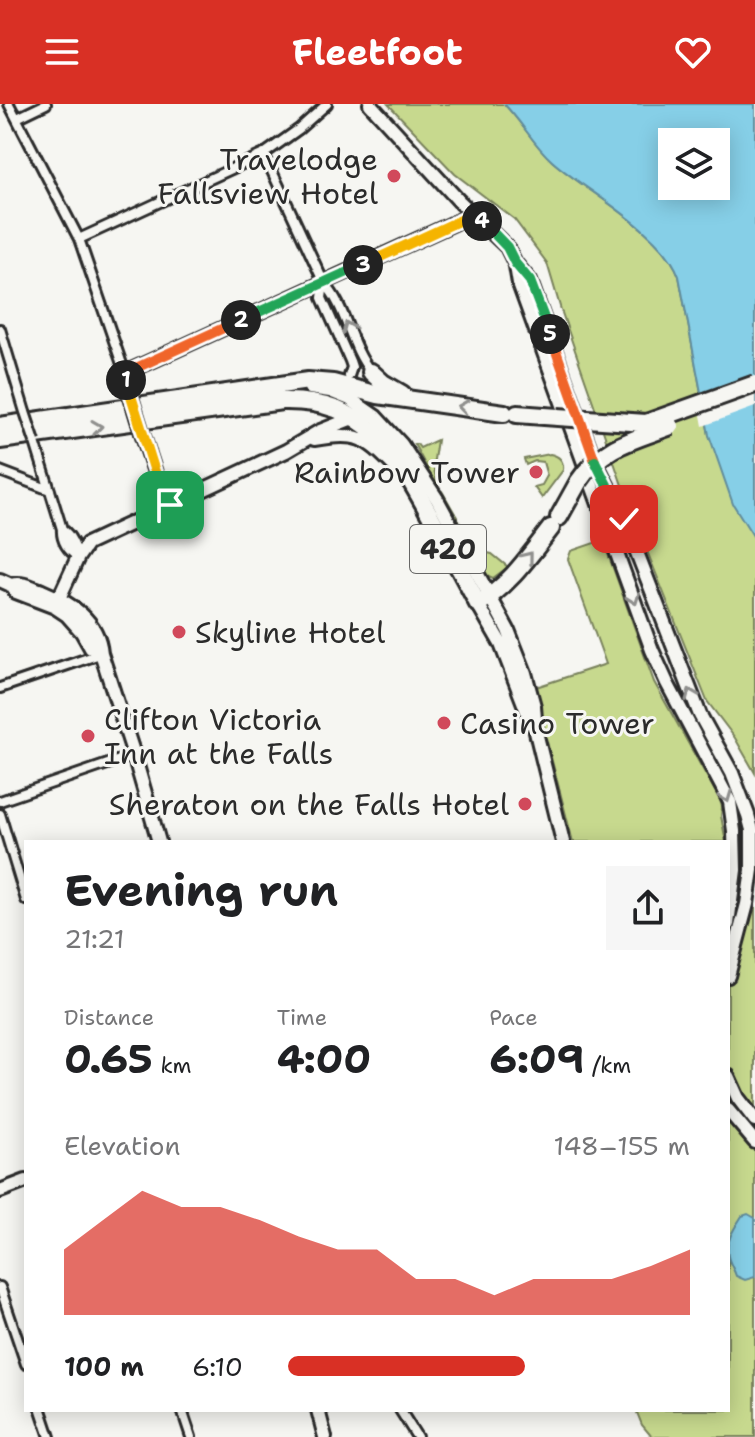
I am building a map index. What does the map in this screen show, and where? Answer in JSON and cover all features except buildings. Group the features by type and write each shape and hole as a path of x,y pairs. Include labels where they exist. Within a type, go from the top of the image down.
{"highway":[{"path":"371,372 390,388 422,401"},
{"path":"256,389 297,381 333,383 345,381 349,376"},
{"path":"333,383 371,394 511,414 635,424 646,423 755,384"},
{"name":"420","path":"0,440 25,429 256,389"},
{"path":"484,601 513,576 555,522 579,481 597,459 612,448 755,395"},
{"name":"420","path":"0,424 25,429 282,401 304,402 361,414 403,466 484,601"},
{"path":"0,447 25,429"}],"main road":[{"path":"370,104 423,163 507,247 515,263 524,297 652,650 730,802 735,870 730,909"},
{"path":"170,505 163,497 125,373 463,219 472,212"},
{"path":"515,263 530,281 592,455 629,531 700,715 744,802 752,830 752,870 747,904 730,968"},
{"path":"57,602 87,544 361,414 350,399 321,389 256,389"},
{"name":"420","path":"361,414 395,435 437,499 484,601"},
{"path":"307,440 337,435 358,438 375,448 414,486"},
{"path":"6,582 21,583 57,602 73,606 100,638 101,653 158,840"},
{"path":"484,601 536,732 563,840"},
{"path":"732,846 753,845"},
{"path":"730,1080 738,1098 755,1120"},
{"path":"730,1112 755,1142"},
{"path":"0,1191 24,1182"},
{"path":"319,1412 325,1437"}],"street":[{"path":"9,104 79,239 125,373"},
{"path":"17,118 46,104"},
{"path":"79,239 264,154 327,104"},
{"path":"264,154 324,283 334,293 357,348 371,372"},
{"path":"324,283 322,298 350,361 349,376"},
{"path":"0,329 25,429 50,490 64,542 78,557"},
{"path":"0,471 50,490"},
{"path":"0,688 101,653"},
{"path":"0,801 134,755"},
{"path":"0,814 24,893"},
{"path":"0,1287 24,1358"},
{"path":"42,1412 50,1437"},
{"path":"183,1412 191,1437"},
{"path":"401,1412 417,1437"}],"green space":[{"path":"388,104 504,104 552,161 641,228 670,259 679,276 709,435 755,539 755,773 735,738 707,701 631,511 547,263 514,219 455,174"},
{"path":"437,440 433,466 439,490 473,545 492,554 508,567 493,578 482,573 426,473 428,470 414,444 420,448"},
{"path":"550,454 561,459 563,470 542,498 534,487 542,485 547,476 543,462 526,465 524,459"},
{"path":"603,540 654,682 720,800 726,840 572,840 533,688 606,664 568,559 571,551"},
{"path":"730,844 755,847 755,1437 652,1437 637,1412 730,1412"}],"water":[{"path":"504,104 755,104 755,539 733,504 709,435 679,276 670,259 641,228 567,173 539,147"},
{"path":"748,1214 755,1218 755,1277 745,1280 736,1276 730,1261 730,1238 742,1216"}],"pier":[{"path":"755,379 755,407 703,426 698,399"}],"place":[{"name":"Travelodge Fallsview Hotel","path":"394,176"},
{"name":"Rainbow Tower","path":"536,472"},
{"name":"Skyline Hotel","path":"179,632"},
{"name":"Casino Tower","path":"444,723"},
{"name":"Clifton Victoria Inn at the Falls","path":"88,736"},
{"name":"Sheraton on the Falls Hotel","path":"525,804"}],"route":[{"path":"170,505 163,497 150,460 125,373 463,219 472,212 507,247 530,281 592,455 624,519"}]}
